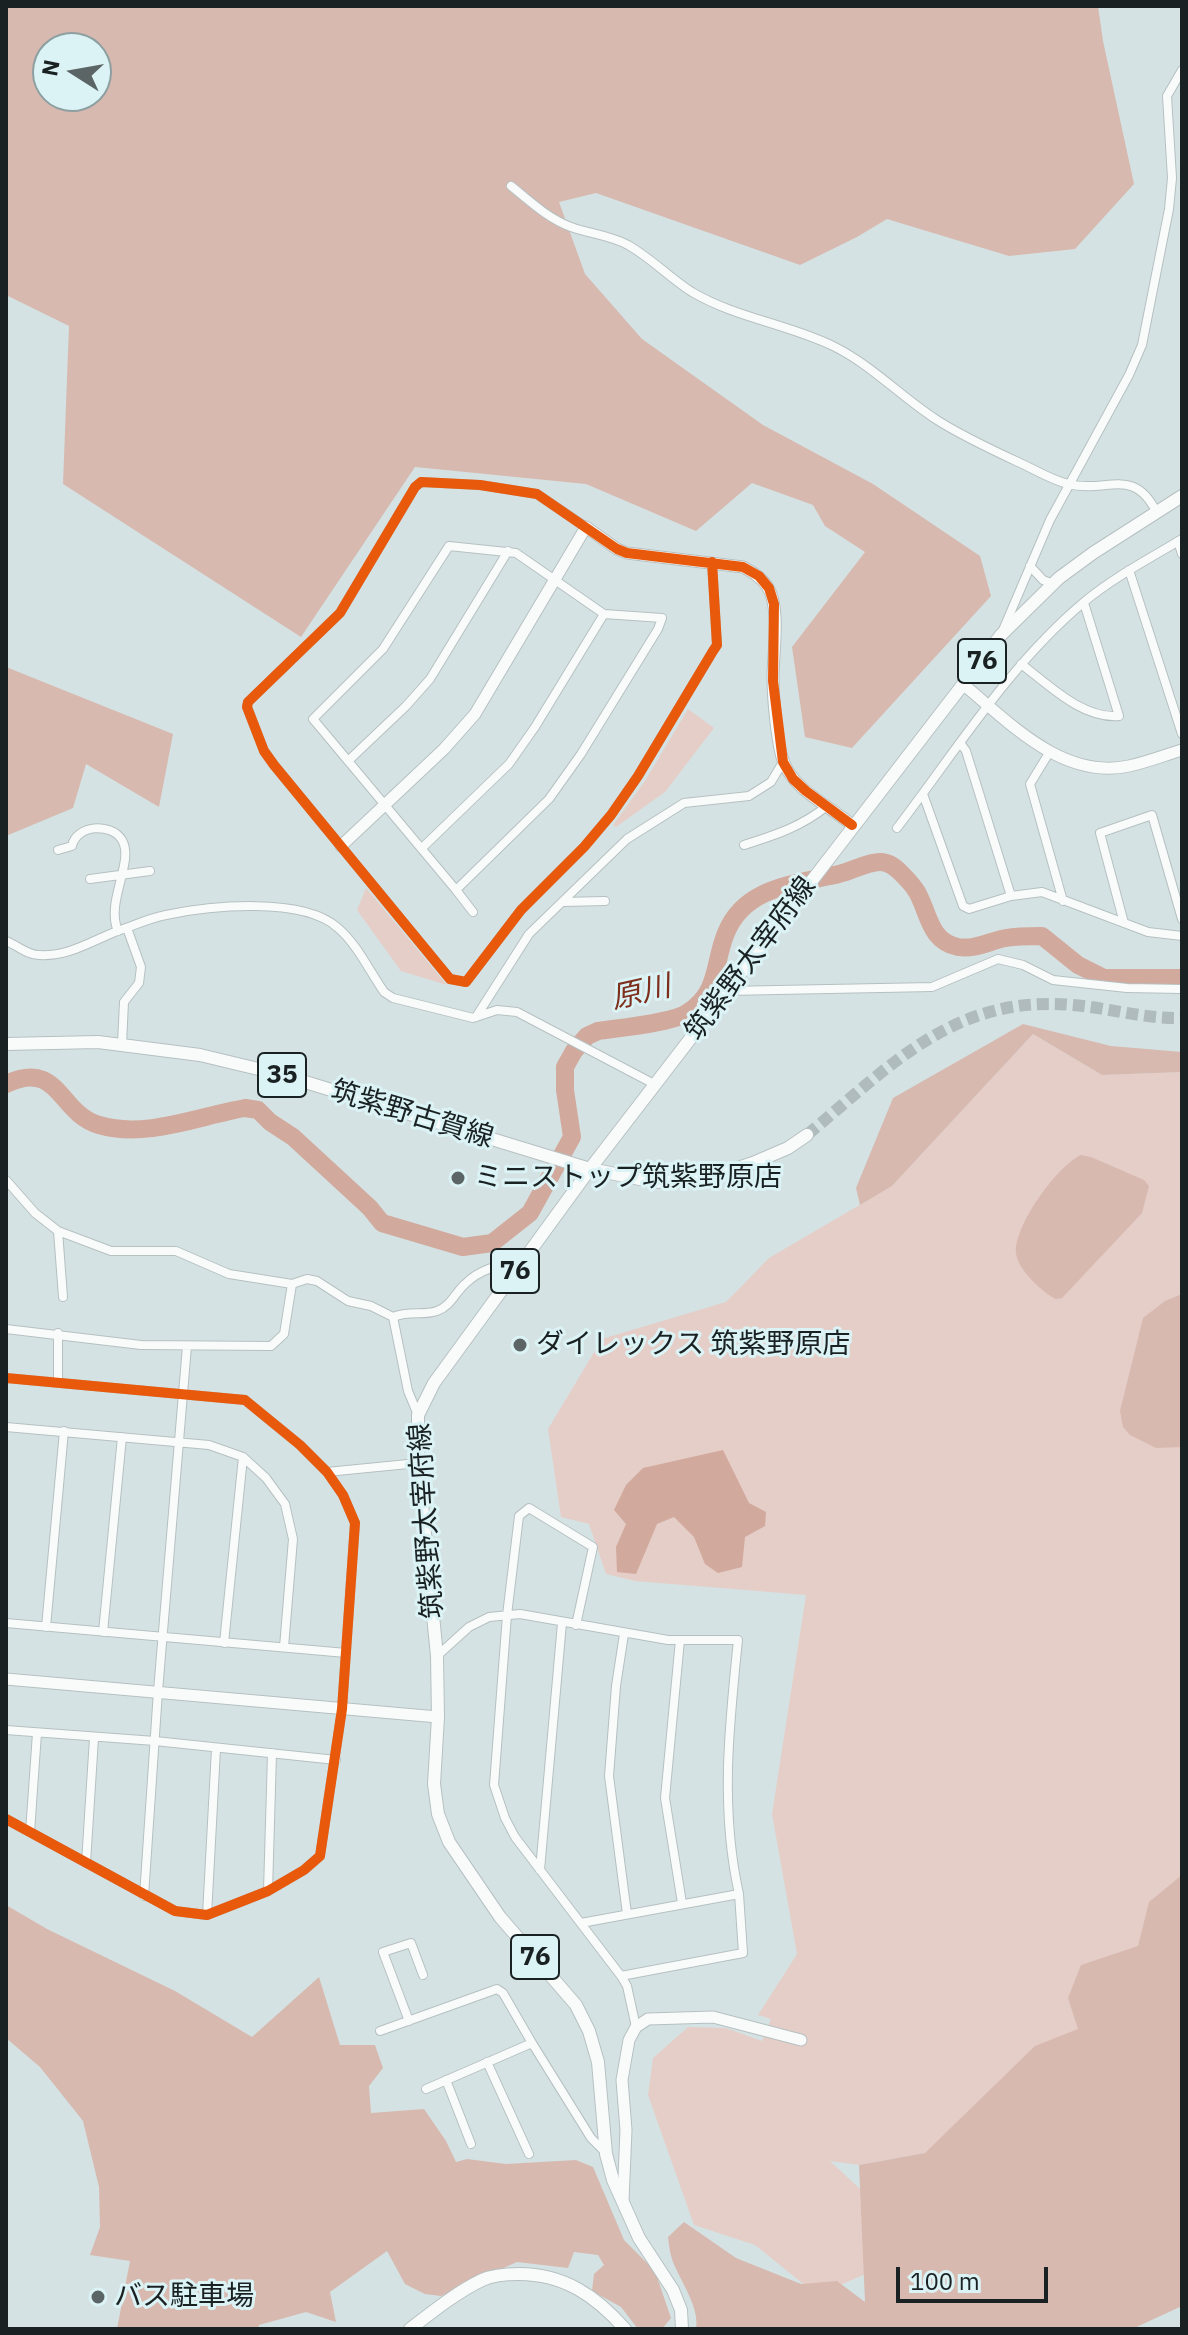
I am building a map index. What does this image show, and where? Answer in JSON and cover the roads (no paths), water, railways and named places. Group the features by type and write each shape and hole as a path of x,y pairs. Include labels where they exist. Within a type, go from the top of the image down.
{"main road":[{"name":"筑紫野太宰府線","path":"682,2329 681,2310 673,2290 639,2238 622,2205 606,2154 598,2062 589,2031 576,2005 500,1917 449,1842 438,1814 434,1784 438,1717 437,1656 418,1463 418,1415 434,1383 590,1169 1001,635 1053,584 1093,553 1182,496"},
{"name":"筑紫野古賀線","path":"6,1044 98,1042 200,1055 279,1074 590,1169 655,1182 702,1180 753,1163 788,1148 807,1135"},
{"path":"410,2329 484,2279 502,2274 524,2274 552,2277 578,2288 625,2329"}],"street":[{"path":"1001,635 1069,484 1129,375 1142,345 1169,209 1172,178 1167,96 1182,70"},
{"path":"511,186 546,215 570,227 608,236 631,247 693,293 750,318 835,347 866,366 937,420 991,450 1069,484 1125,485 1139,489 1148,494 1157,513"},
{"path":"712,562 717,645 611,815 584,847 521,910 466,982 450,979 264,751 247,707 248,702 340,613 415,487 421,482 480,485 537,494 627,553 712,562 743,567 759,576 769,588 774,604 775,703 783,762 793,779 852,825"},
{"path":"341,846 444,749 475,714 586,527"},
{"path":"897,828 1021,664 1084,603 1129,570 1180,540 1182,554"},
{"path":"456,890 549,799 589,742 662,618 604,614 516,553 449,546 383,649 313,719 473,912"},
{"path":"348,761 430,679 508,551"},
{"path":"1030,566 1043,580 1053,584"},
{"path":"1129,570 1182,734"},
{"path":"1021,664 1083,708 1119,716 1084,603"},
{"path":"422,848 509,764 604,614"},
{"path":"964,685 1049,753 1082,766 1127,767 1182,750"},
{"path":"961,744 966,751 1011,896"},
{"path":"1049,753 1030,784 1063,901"},
{"path":"476,1017 529,934 627,839 684,803 749,796 771,782 783,762"},
{"path":"923,794 963,906 969,909 1011,896 1042,892 1148,932 1182,936"},
{"path":"744,845 787,833 827,806"},
{"path":"1124,923 1100,833 1152,815 1182,919"},
{"path":"58,850 72,846 79,832 92,828 109,831 124,843 124,873 113,909 113,920 122,929 141,967 139,983 124,1002 122,1044"},
{"path":"90,879 150,871"},
{"path":"562,902 605,901"},
{"path":"6,941 30,954 42,956 75,951 122,929 165,915 227,907 277,908 309,913 339,928 384,992 393,998 476,1017 497,1010 517,1012 656,1085"},
{"path":"726,991 932,987 998,959 1023,965 1053,980 1127,988 1182,989"},
{"path":"6,1180 35,1213 58,1231 111,1251 176,1251 229,1274 292,1284 307,1279 317,1281 348,1301 371,1306 393,1317 405,1312 441,1310 463,1285 487,1269 517,1267"},
{"path":"58,1231 63,1297"},
{"path":"6,1329 141,1345 271,1346 284,1334 292,1284"},
{"path":"393,1317 408,1391 418,1415"},
{"path":"58,1333 58,1382"},
{"path":"144,1896 187,1346"},
{"path":"6,1378 245,1400 290,1436 327,1472 343,1495 355,1523 336,1760 320,1856 304,1870 268,1891 207,1915 175,1911 6,1819"},
{"path":"6,1427 178,1441 209,1445 243,1457 266,1478 285,1504 293,1539 284,1647"},
{"path":"46,1627 64,1431"},
{"path":"103,1632 122,1437"},
{"path":"224,1643 243,1457"},
{"path":"327,1472 418,1463"},
{"path":"576,1625 593,1547 529,1508 519,1516 507,1615 494,1785 515,1837 627,1986 636,2027"},
{"path":"437,1656 469,1627 489,1617 520,1614 624,1634 680,1640 738,1640 730,1716 726,1808 739,1894 743,1953 621,1976"},
{"path":"6,1623 346,1653"},
{"path":"540,1870 562,1623"},
{"path":"624,1634 616,1686 609,1776 627,1914"},
{"path":"680,1640 665,1798 682,1903"},
{"path":"6,1679 438,1717"},
{"path":"6,1730 155,1741 336,1760"},
{"path":"30,1832 37,1733"},
{"path":"86,1863 94,1738"},
{"path":"207,1915 216,1749"},
{"path":"268,1891 272,1753"},
{"path":"581,1923 739,1894"},
{"path":"409,2021 383,1952 411,1943 423,1975"},
{"path":"380,2031 497,1989 503,1993 591,2138 606,2154"},
{"path":"622,2205 626,2130 622,2080 629,2040 636,2027 648,2019 713,2017 801,2040"},
{"path":"426,2089 532,2043"},
{"path":"487,2062 529,2154"},
{"path":"446,2080 471,2144"}],"waterway":[{"name":"原川","path":"6,1084 24,1078 38,1078 48,1083 85,1119 117,1129 154,1128 245,1108 258,1110 293,1137 370,1208 382,1223 463,1247 492,1243 530,1213 572,1137 565,1067 587,1036 598,1031 670,1020 698,1005 710,987 722,944 735,917 746,905 774,890 883,862 894,867 912,884 935,932 948,944 970,947 1019,936 1042,936 1078,965 1104,978 1182,978"}],"tunnel":[{"path":"807,1135 867,1084 927,1040 959,1023 993,1011 1031,1005 1073,1005 1182,1018"}],"place":[{"name":"ミニストップ筑紫野原店","path":"458,1178"},
{"name":"ダイレックス 筑紫野原店","path":"520,1345"},
{"name":"バス駐車場","path":"98,2297"}]}
